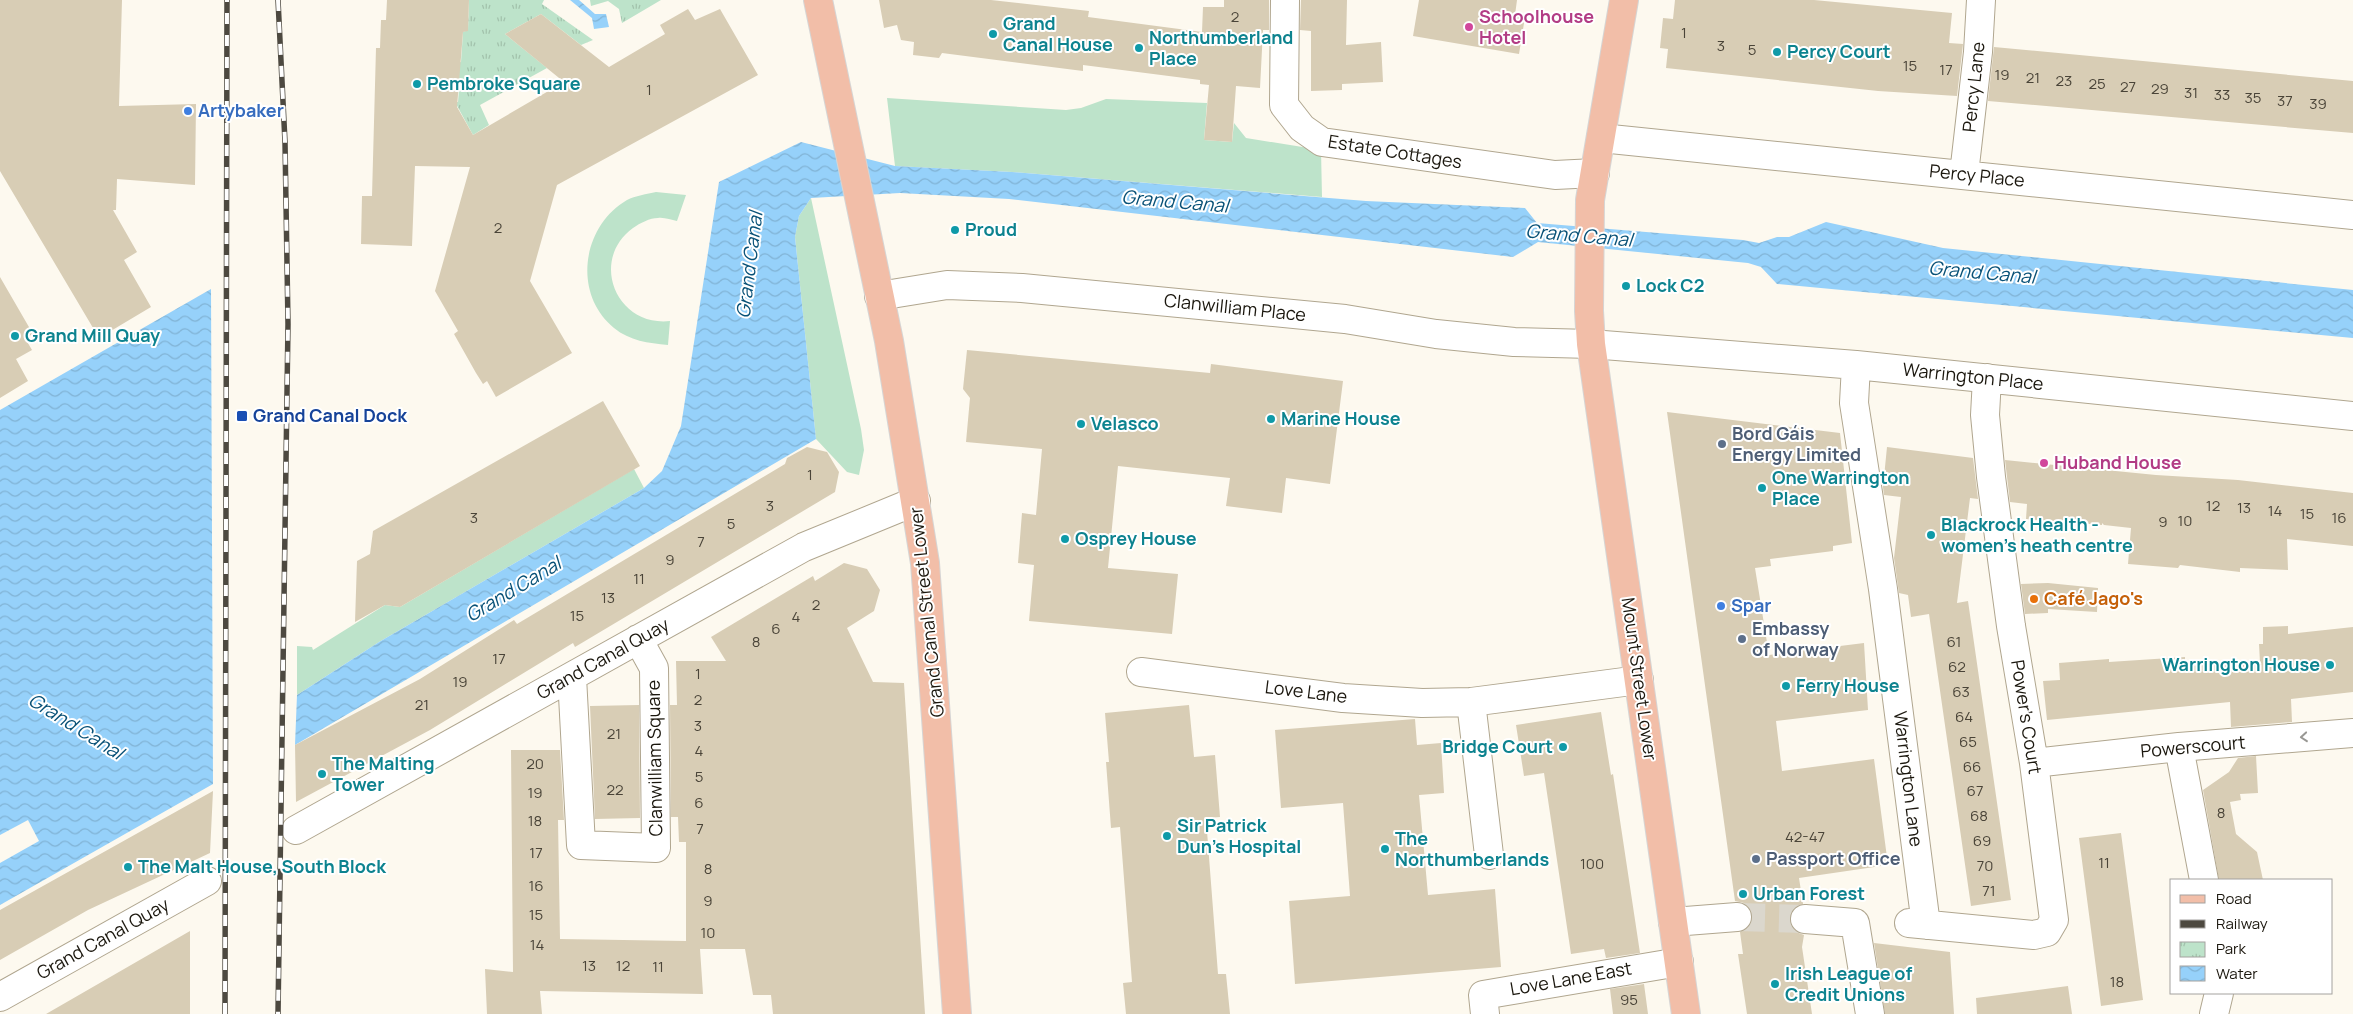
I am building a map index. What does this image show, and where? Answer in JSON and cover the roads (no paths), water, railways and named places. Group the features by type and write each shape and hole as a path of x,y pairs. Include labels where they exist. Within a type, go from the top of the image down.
{"main road":[{"name":"Grand Canal Street Lower","path":"818,0 879,296 916,501 925,563 957,1014"},
{"name":"Mount Street Lower","path":"1624,0 1590,200 1592,344 1686,1014"}],"street":[{"name":"Estate Cottages","path":"1285,0 1284,105 1302,128 1322,142 1555,175 1595,173"},
{"name":"Percy Lane","path":"1964,174 1978,52 1981,0"},
{"name":"Percy Place","path":"1601,138 2353,215"},
{"name":"Clanwilliam Place","path":"879,296 948,285 1022,288 1345,319 1436,334 1505,341 1592,344"},
{"name":"Warrington Place","path":"1592,344 1856,365 2353,416"},
{"name":"Warrington Lane","path":"1856,365 1854,403 1883,589 1918,924"},
{"name":"Power's Court","path":"1918,924 2034,935 2048,932 2054,920 2034,763 2011,626 1991,477 1986,415 1987,378"},
{"name":"Grand Canal Quay","path":"296,830 804,547 916,501"},
{"name":"Clanwilliam Square","path":"572,677 580,845 656,848 654,668 638,639"},
{"name":"Love Lane","path":"1141,672 1343,698 1422,703 1471,702 1639,680"},
{"path":"1471,702 1489,855"},
{"name":"Powerscourt","path":"2034,763 2179,747 2353,733"},
{"path":"2179,747 2204,879"},
{"name":"Grand Canal Quay","path":"0,997 207,881"},
{"path":"1674,922 1737,917"},
{"path":"1805,919 1855,923 1870,1014"},
{"name":"Love Lane East","path":"1485,1014 1483,995 1679,962"},
{"path":"2214,1014 2218,994"}],"water":[{"path":"570,0 579,0 595,14 606,14 609,27 594,29 592,18"},
{"name":"Grand Canal","path":"801,142 895,166 1012,172 1366,201 1525,208 1537,223 1743,240 1759,243 1777,237 1789,237 1826,222 1943,248 2353,290 2353,338 1777,284 1761,267 1748,263 1538,242 1513,257 1009,199 900,193 811,198 799,216 795,237 816,439 295,745 297,695 379,642 644,488 662,471 681,426 719,182"},
{"name":"Grand Canal Dock","path":"211,289 213,784 0,905 0,410"}],"tunnel":[{"path":"1737,917 1805,919"}],"railway":[{"path":"225,1014 227,0"},
{"path":"278,0 285,142 288,324 278,1014"}],"place":[{"name":"Schoolhouse Hotel","path":"1469,27"},
{"name":"Grand Canal House","path":"993,34"},
{"name":"Northumberland Place","path":"1139,48"},
{"name":"Percy Court","path":"1777,52"},
{"name":"Pembroke Square","path":"417,84"},
{"name":"Artybaker","path":"188,111"},
{"name":"Proud","path":"955,230"},
{"name":"Lock C2","path":"1626,286"},
{"name":"Grand Mill Quay","path":"15,336"},
{"name":"Grand Canal Dock","path":"242,416"},
{"name":"Marine House","path":"1271,419"},
{"name":"Velasco","path":"1081,424"},
{"name":"Bord Gáis Energy Limited","path":"1722,444"},
{"name":"Huband House","path":"2044,463"},
{"name":"One Warrington Place","path":"1762,488"},
{"name":"Blackrock Health - women's heath centre","path":"1931,535"},
{"name":"Osprey House","path":"1065,539"},
{"name":"Café Jago's","path":"2034,599"},
{"name":"Spar","path":"1721,606"},
{"name":"Embassy of Norway","path":"1742,639"},
{"name":"Warrington House","path":"2330,665"},
{"name":"Ferry House","path":"1786,686"},
{"name":"Bridge Court","path":"1563,747"},
{"name":"The Malting Tower","path":"322,774"},
{"name":"Sir Patrick Dun's Hospital","path":"1167,836"},
{"name":"The Northumberlands","path":"1385,849"},
{"name":"Passport Office","path":"1756,859"},
{"name":"The Malt House, South Block","path":"128,867"},
{"name":"Urban Forest","path":"1743,894"},
{"name":"Irish League of Credit Unions","path":"1775,984"}]}
